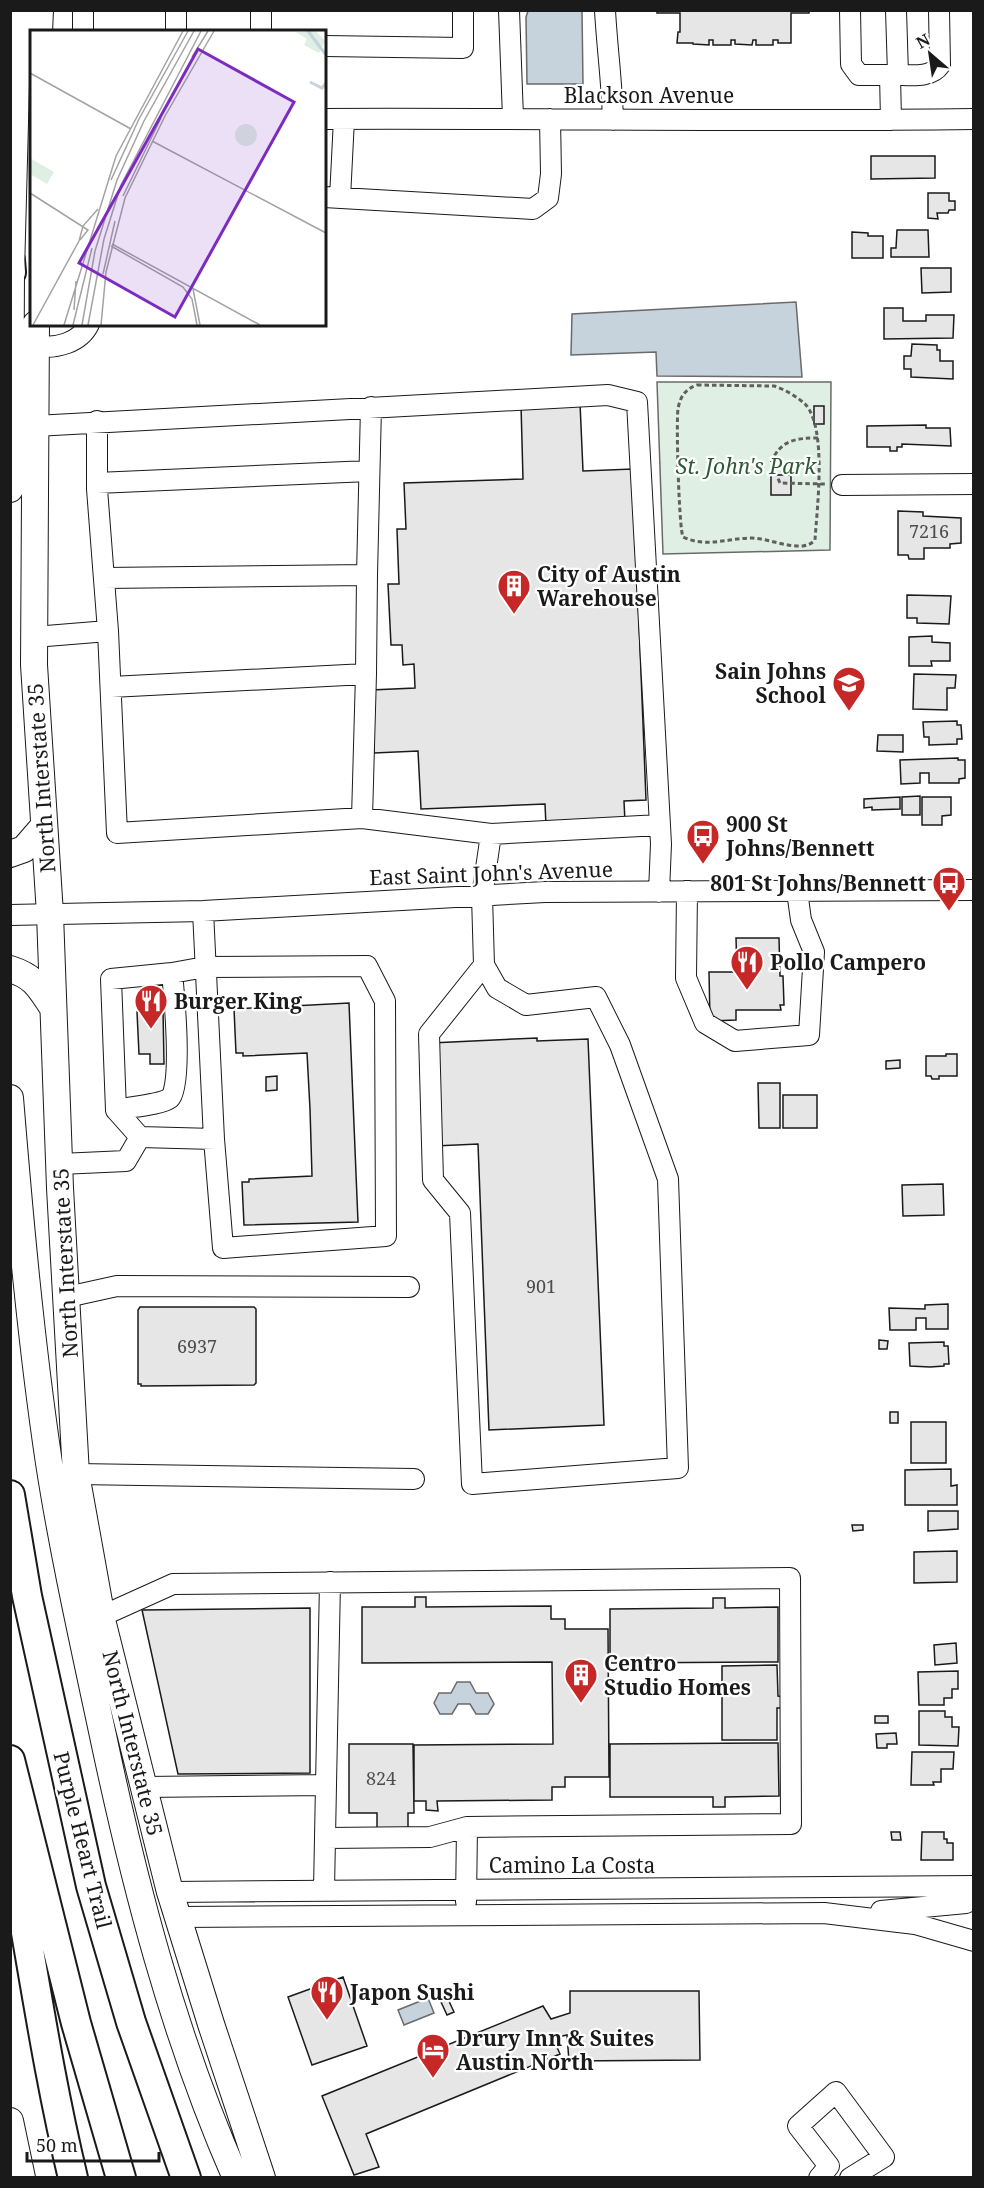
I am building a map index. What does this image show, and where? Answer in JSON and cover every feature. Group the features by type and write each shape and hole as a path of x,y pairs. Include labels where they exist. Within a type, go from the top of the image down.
{"highway":[{"name":"Purple Heart Trail","path":"10,1495 27,1596 91,1886 131,2022 186,2178"},
{"path":"10,1760 76,2023 121,2178"},
{"path":"10,1828 12,1853 43,2040 73,2178"}],"main road":[{"path":"10,489 11,266 18,10"},
{"path":"39,30 40,10"},
{"name":"North Interstate 35","path":"36,335 34,637 43,827 50,914 76,1474 102,1616 170,1892 262,2178"},
{"path":"17,851 43,827"},
{"path":"19,972 40,988 53,1008"},
{"path":"10,1098 31,1327 50,1464 75,1608 113,1785 165,1986 211,2122 236,2178"},
{"path":"10,2121 22,2178"}],"street":[{"path":"83,10 83,30"},
{"path":"176,10 176,30"},
{"path":"261,10 261,30"},
{"path":"326,46 463,48 462,10"},
{"path":"509,10 513,118"},
{"path":"605,10 613,91 613,120"},
{"path":"850,10 851,64 853,70 859,75 930,74 936,70 940,65 939,10"},
{"path":"891,120 896,10"},
{"name":"Blackson Avenue","path":"326,119 974,119"},
{"path":"345,119 332,197 533,208 548,198 551,174 550,119"},
{"path":"36,335 53,348 84,334 88,326"},
{"path":"35,426 608,395 636,402 660,825 659,892"},
{"path":"362,818 371,407"},
{"path":"97,421 96,483 108,631 117,833 362,818 491,834 660,825"},
{"path":"96,483 369,471"},
{"path":"842,485 974,484"},
{"path":"104,578 367,575"},
{"path":"34,637 108,631"},
{"path":"111,687 366,674"},
{"path":"484,965 429,1034 433,1180 460,1213 472,1484 678,1468 668,1179 620,1045 596,997 526,1005 497,988 484,965 482,896 491,834"},
{"name":"East Saint John's Avenue","path":"12,915 203,911 545,892 974,890"},
{"path":"687,891 686,978 705,1023 735,1041 809,1035 814,952 801,920 796,891"},
{"path":"203,911 205,967 214,1139 223,1248 386,1236 385,1001 367,966 205,967 111,979 116,1110 140,1137 214,1139"},
{"path":"116,1110 162,1102 171,1098 174,1092 177,1071 172,973"},
{"path":"60,1164 126,1161 140,1137"},
{"path":"66,1297 117,1286 409,1287"},
{"path":"76,1474 414,1479"},
{"path":"102,1616 173,1584 790,1578 791,1824 466,1827 430,1837 325,1839"},
{"path":"324,1890 330,1582"},
{"path":"144,1787 326,1785"},
{"path":"466,1827 466,1915"},
{"name":"Camino La Costa","path":"170,1892 974,1886"},
{"path":"177,1917 824,1913 910,1909 966,1903 974,1899"},
{"path":"824,1913 915,1924 974,1941"},
{"path":"819,2178 829,2166 798,2126 836,2092 884,2157 850,2178"}],"path":[{"path":"697,385 774,386 783,389 806,405 818,438 818,484 815,540 812,544 793,545 754,538 700,543 683,537 681,533 678,410 684,392 697,385"},
{"path":"818,438 791,440 783,445 771,463 780,483 818,484"}],"green space":[{"name":"St. John's Park","path":"657,382 831,382 830,550 663,554"}],"shaded area":[{"path":"528,11 582,11 583,84 527,84 526,17"},
{"path":"796,302 802,377 657,376 656,352 571,355 572,314"},
{"path":"457,1682 470,1682 476,1693 488,1693 494,1704 488,1714 476,1714 470,1704 458,1704 452,1714 440,1714 434,1703 439,1693 451,1693"},
{"path":"428,1998 434,2013 404,2025 398,2010"}],"building":[{"path":"657,10 809,10 809,13 791,13 791,43 778,43 778,40 773,40 773,45 756,45 756,40 753,40 752,45 735,44 735,40 731,40 731,45 713,45 713,40 709,40 709,45 677,43 678,32 680,32 680,13 657,13"},
{"path":"871,156 935,156 935,178 871,179"},
{"path":"928,193 949,193 949,201 955,201 955,210 949,210 948,213 937,213 938,219 928,218"},
{"path":"897,230 928,230 929,257 891,257 891,248 896,248"},
{"path":"852,232 868,233 868,236 883,236 883,258 852,258"},
{"path":"921,268 951,268 951,292 922,293"},
{"path":"884,308 903,308 903,321 926,321 926,315 954,315 953,338 884,339"},
{"path":"912,344 937,345 937,350 940,350 940,361 953,361 953,379 911,377 911,369 904,369 904,356 911,356"},
{"name":"City of Austin Warehouse","path":"580,403 583,471 633,469 646,800 624,801 625,822 546,826 545,804 421,809 418,751 374,753 371,690 415,688 414,664 403,665 402,645 391,645 388,584 399,584 397,529 406,529 404,483 523,479 521,405"},
{"path":"814,406 824,406 824,424 814,424"},
{"path":"926,425 926,428 950,428 951,446 902,444 902,447 897,447 897,451 890,451 890,447 867,447 867,426"},
{"path":"771,475 791,475 791,495 771,495"},
{"path":"898,511 923,512 923,516 961,518 961,543 950,544 950,548 924,548 924,559 909,559 908,555 898,555"},
{"path":"907,595 951,596 949,624 917,623 917,618 907,618"},
{"path":"932,636 932,642 950,643 950,661 931,661 932,666 909,666 909,637"},
{"path":"914,674 956,675 955,688 947,688 947,710 913,709"},
{"path":"957,721 957,725 961,725 962,739 957,739 957,744 929,745 929,737 924,737 923,722"},
{"path":"878,735 903,735 903,752 877,751"},
{"path":"958,758 958,760 965,760 965,778 959,779 959,783 929,783 929,773 920,773 920,783 901,784 900,760"},
{"path":"920,796 920,815 902,815 902,797"},
{"path":"900,797 900,809 864,808 864,799"},
{"path":"922,797 951,797 951,815 942,816 942,825 922,825"},
{"name":"Pollo Campero","path":"736,938 779,938 780,976 783,976 784,1005 780,1005 781,1010 736,1010 736,1020 710,1021 709,972 737,972"},
{"name":"Burger King","path":"159,996 160,1009 163,1009 164,1064 150,1064 150,1054 139,1054 137,1012 141,1012 141,997"},
{"path":"349,1003 358,1222 244,1225 242,1182 249,1182 249,1179 312,1176 310,1109 307,1053 243,1056 243,1053 236,1053 234,1009"},
{"path":"537,1038 537,1041 588,1039 604,1425 489,1430 478,1144 435,1146 431,1043"},
{"path":"946,1054 957,1054 957,1076 939,1076 939,1079 932,1079 931,1076 926,1076 926,1056 946,1056"},
{"path":"900,1060 900,1068 886,1069 886,1061"},
{"path":"277,1076 277,1090 266,1091 266,1077"},
{"path":"758,1083 780,1083 780,1128 759,1128"},
{"path":"783,1095 817,1095 817,1128 783,1128"},
{"path":"943,1184 944,1215 903,1216 902,1185"},
{"path":"948,1304 948,1329 926,1329 926,1318 916,1318 916,1330 890,1330 889,1308 925,1309 925,1305"},
{"path":"140,1307 254,1307 256,1309 256,1383 254,1385 141,1386 138,1384 138,1310"},
{"path":"879,1340 888,1341 887,1349 879,1349"},
{"path":"944,1342 944,1346 948,1346 949,1364 930,1367 910,1366 909,1343"},
{"path":"890,1412 898,1412 898,1423 890,1423"},
{"path":"911,1422 946,1422 946,1463 911,1463"},
{"path":"951,1469 951,1486 957,1485 957,1505 905,1505 905,1470"},
{"path":"928,1511 958,1511 958,1529 928,1531"},
{"path":"852,1525 863,1525 863,1530 853,1531"},
{"path":"957,1551 957,1582 914,1583 914,1552"},
{"name":"Centro Studio Homes","path":"415,1597 426,1597 426,1607 551,1606 551,1619 565,1619 565,1629 608,1629 609,1777 565,1777 565,1787 552,1787 552,1800 437,1801 438,1811 426,1810 426,1801 414,1801 414,1745 553,1744 552,1662 362,1663 362,1607 415,1607"},
{"path":"713,1598 725,1598 725,1608 778,1607 778,1662 610,1663 610,1609 713,1608"},
{"path":"310,1608 310,1773 178,1774 142,1610"},
{"path":"956,1643 957,1663 935,1665 934,1645"},
{"path":"777,1665 778,1696 787,1697 787,1708 777,1708 777,1740 722,1740 722,1666"},
{"path":"958,1671 958,1689 952,1689 952,1698 944,1698 944,1705 919,1705 918,1672"},
{"path":"919,1711 945,1711 945,1717 952,1717 952,1727 959,1727 958,1746 919,1745"},
{"path":"875,1716 888,1716 888,1723 875,1723"},
{"path":"896,1733 897,1744 887,1744 887,1748 877,1748 876,1734"},
{"path":"778,1743 779,1796 725,1797 725,1807 713,1807 713,1797 610,1797 610,1744"},
{"path":"349,1744 413,1744 414,1813 408,1813 408,1828 377,1835 377,1813 349,1813"},
{"path":"912,1752 954,1752 953,1769 941,1769 941,1782 933,1782 934,1785 911,1785"},
{"path":"891,1832 900,1832 901,1840 892,1840"},
{"path":"922,1832 944,1832 944,1839 947,1839 947,1843 953,1843 953,1860 921,1860"},
{"name":"Japon Sushi","path":"343,1977 367,2046 312,2065 288,1997"},
{"name":"Drury Inn & Suites Austin North","path":"570,1991 699,1991 700,2060 569,2061 567,2035 553,2038 560,2054 366,2134 379,2167 354,2175 322,2096 543,2006 551,2019 570,2013"},
{"path":"448,1999 454,2012 447,2015 441,2002"}],"place":[{"name":"City of Austin Warehouse","path":"514,615"},
{"name":"Sain Johns School","path":"849,712"},
{"name":"900 St Johns/Bennett","path":"703,865"},
{"name":"801 St Johns/Bennett","path":"949,912"},
{"name":"Pollo Campero","path":"747,991"},
{"name":"Burger King","path":"151,1030"},
{"name":"Centro Studio Homes","path":"581,1704"},
{"name":"Japon Sushi","path":"327,2021"},
{"name":"Drury Inn & Suites Austin North","path":"433,2079"}]}
